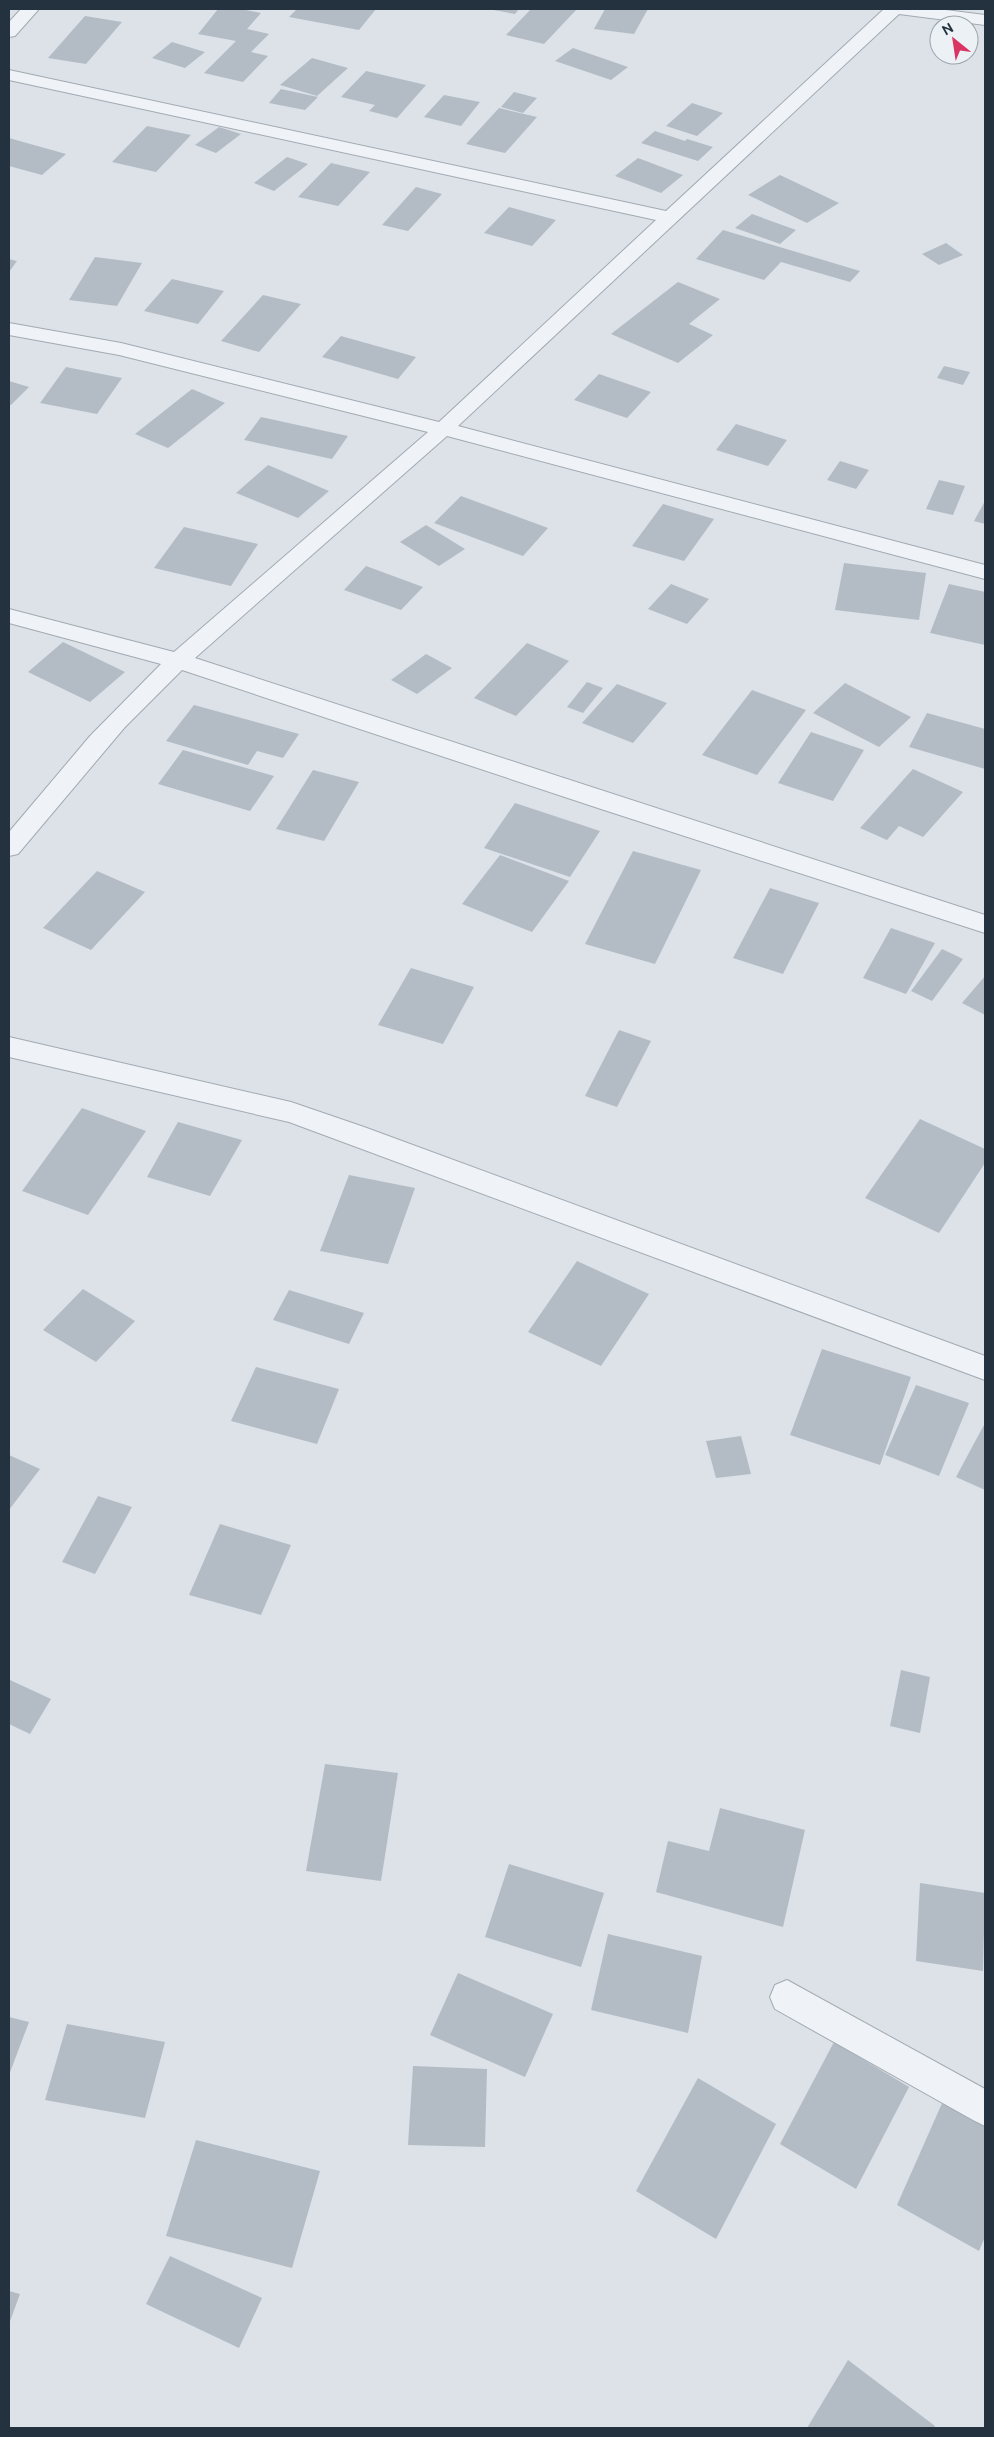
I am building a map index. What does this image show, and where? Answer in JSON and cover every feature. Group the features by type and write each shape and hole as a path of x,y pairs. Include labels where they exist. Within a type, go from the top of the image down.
{"street":[{"path":"9,32 30,9"},
{"path":"9,848 122,715 179,661 443,429 894,9"},
{"path":"902,9 985,20"},
{"path":"9,75 671,218"},
{"path":"9,329 121,349 443,429 985,572"},
{"path":"9,616 179,661 609,803 985,924"},
{"path":"9,1047 291,1112 985,1368"},
{"path":"787,1997 985,2108"}],"building":[{"path":"218,9 241,9 261,13 247,29 269,34 251,52 268,56 243,82 204,73 236,41 198,34"},
{"path":"297,9 376,9 359,30 289,17"},
{"path":"488,9 519,9 515,14"},
{"path":"531,9 577,9 544,44 506,35"},
{"path":"605,9 648,9 634,34 594,29"},
{"path":"85,16 122,22 86,64 48,58"},
{"path":"172,42 205,52 185,68 152,58"},
{"path":"573,48 628,67 611,80 555,61"},
{"path":"312,58 348,68 317,96 280,85"},
{"path":"366,71 426,85 397,118 369,111 375,105 341,97"},
{"path":"281,89 318,97 305,110 269,103"},
{"path":"514,92 537,98 523,113 501,107"},
{"path":"444,95 480,102 461,126 424,117"},
{"path":"692,103 723,113 697,136 666,126"},
{"path":"499,108 537,117 505,153 466,144"},
{"path":"147,126 191,135 156,172 112,162"},
{"path":"219,127 241,134 216,153 195,145"},
{"path":"655,131 685,141 687,139 713,147 698,161 641,143"},
{"path":"9,138 66,154 42,175 9,166"},
{"path":"287,157 308,164 274,191 254,183"},
{"path":"638,158 683,175 661,193 615,176"},
{"path":"331,163 370,172 338,206 298,197"},
{"path":"780,175 839,203 807,223 748,195"},
{"path":"416,187 442,194 408,231 382,225"},
{"path":"509,207 556,220 532,246 484,233"},
{"path":"752,214 796,230 780,244 735,228"},
{"path":"723,230 860,271 850,282 781,262 764,280 696,259"},
{"path":"946,243 963,255 939,265 922,254"},
{"path":"95,257 142,263 117,306 69,300"},
{"path":"9,259 17,261 9,272"},
{"path":"172,279 224,291 198,324 144,311"},
{"path":"678,282 720,299 689,324 713,335 678,363 611,334"},
{"path":"263,295 301,304 259,352 221,341"},
{"path":"341,336 416,357 398,379 322,357"},
{"path":"944,366 970,372 963,385 937,378"},
{"path":"66,367 122,378 97,414 40,403"},
{"path":"599,374 651,392 627,418 574,400"},
{"path":"9,381 29,387 11,405 9,404"},
{"path":"192,389 225,403 168,448 135,434"},
{"path":"261,417 348,436 332,459 244,440"},
{"path":"736,424 787,440 768,466 716,450"},
{"path":"840,461 869,470 856,489 827,480"},
{"path":"268,465 329,491 298,518 236,493"},
{"path":"939,480 965,486 953,515 926,509"},
{"path":"461,496 548,528 523,556 434,523"},
{"path":"985,501 985,524 974,521"},
{"path":"663,504 714,519 684,561 632,546"},
{"path":"426,525 465,549 439,566 400,542"},
{"path":"184,527 258,544 231,586 154,568"},
{"path":"844,563 926,573 919,620 835,610"},
{"path":"366,566 423,587 401,610 344,590"},
{"path":"671,584 709,599 687,624 648,609"},
{"path":"949,584 985,592 985,645 930,633"},
{"path":"63,642 125,672 90,702 28,672"},
{"path":"527,643 569,661 516,716 474,698"},
{"path":"426,654 452,668 417,694 391,680"},
{"path":"587,682 603,688 583,713 567,707"},
{"path":"845,683 911,717 879,747 813,713"},
{"path":"617,684 667,703 633,743 582,723"},
{"path":"752,690 806,710 757,775 702,755"},
{"path":"194,705 299,734 283,758 257,751 248,765 166,741"},
{"path":"927,713 985,729 985,769 909,747"},
{"path":"811,732 864,750 833,801 778,783"},
{"path":"183,750 274,776 250,811 158,784"},
{"path":"913,769 963,792 923,837 899,826 887,840 860,828"},
{"path":"313,770 359,782 324,841 276,829"},
{"path":"515,803 600,831 570,877 484,848"},
{"path":"633,851 701,870 655,964 585,944"},
{"path":"500,855 569,881 532,932 462,904"},
{"path":"97,871 145,892 91,950 43,928"},
{"path":"770,888 819,903 783,974 733,958"},
{"path":"891,928 935,943 906,994 863,978"},
{"path":"942,949 963,959 932,1001 911,991"},
{"path":"411,968 474,987 443,1044 378,1025"},
{"path":"985,976 985,1015 962,1003"},
{"path":"619,1030 651,1041 617,1107 585,1096"},
{"path":"82,1108 146,1131 88,1215 22,1191"},
{"path":"920,1119 985,1149 985,1163 939,1233 865,1198"},
{"path":"178,1122 242,1140 210,1196 147,1177"},
{"path":"349,1175 415,1188 388,1264 320,1251"},
{"path":"577,1261 649,1294 601,1366 528,1332"},
{"path":"83,1289 135,1321 96,1362 43,1330"},
{"path":"289,1290 364,1313 349,1344 273,1320"},
{"path":"822,1349 911,1377 880,1465 790,1435"},
{"path":"256,1367 339,1389 317,1444 231,1421"},
{"path":"916,1385 969,1403 939,1476 885,1455"},
{"path":"985,1423 985,1490 956,1477"},
{"path":"741,1436 751,1474 716,1478 706,1441"},
{"path":"9,1455 40,1469 9,1510"},
{"path":"98,1496 132,1507 95,1574 62,1562"},
{"path":"220,1524 291,1545 261,1615 189,1595"},
{"path":"901,1670 930,1677 920,1733 890,1726"},
{"path":"10,1680 51,1699 30,1734 9,1724"},
{"path":"325,1764 398,1773 381,1881 306,1871"},
{"path":"720,1808 805,1830 783,1927 656,1892 668,1841 709,1851"},
{"path":"509,1864 604,1893 581,1967 485,1937"},
{"path":"920,1883 985,1893 983,1971 916,1961"},
{"path":"608,1934 702,1956 688,2033 591,2010"},
{"path":"458,1973 553,2014 525,2077 430,2035"},
{"path":"9,2017 29,2022 9,2075"},
{"path":"67,2024 165,2042 145,2118 45,2100"},
{"path":"834,2042 909,2087 856,2189 780,2144"},
{"path":"413,2066 487,2069 485,2147 408,2145"},
{"path":"698,2078 776,2124 716,2239 636,2191"},
{"path":"943,2101 985,2123 985,2237 979,2251 897,2205"},
{"path":"196,2140 320,2171 292,2268 166,2236"},
{"path":"170,2256 262,2298 239,2348 146,2304"},
{"path":"9,2291 20,2294 9,2324"},
{"path":"848,2360 935,2426 934,2428 807,2428"}]}
